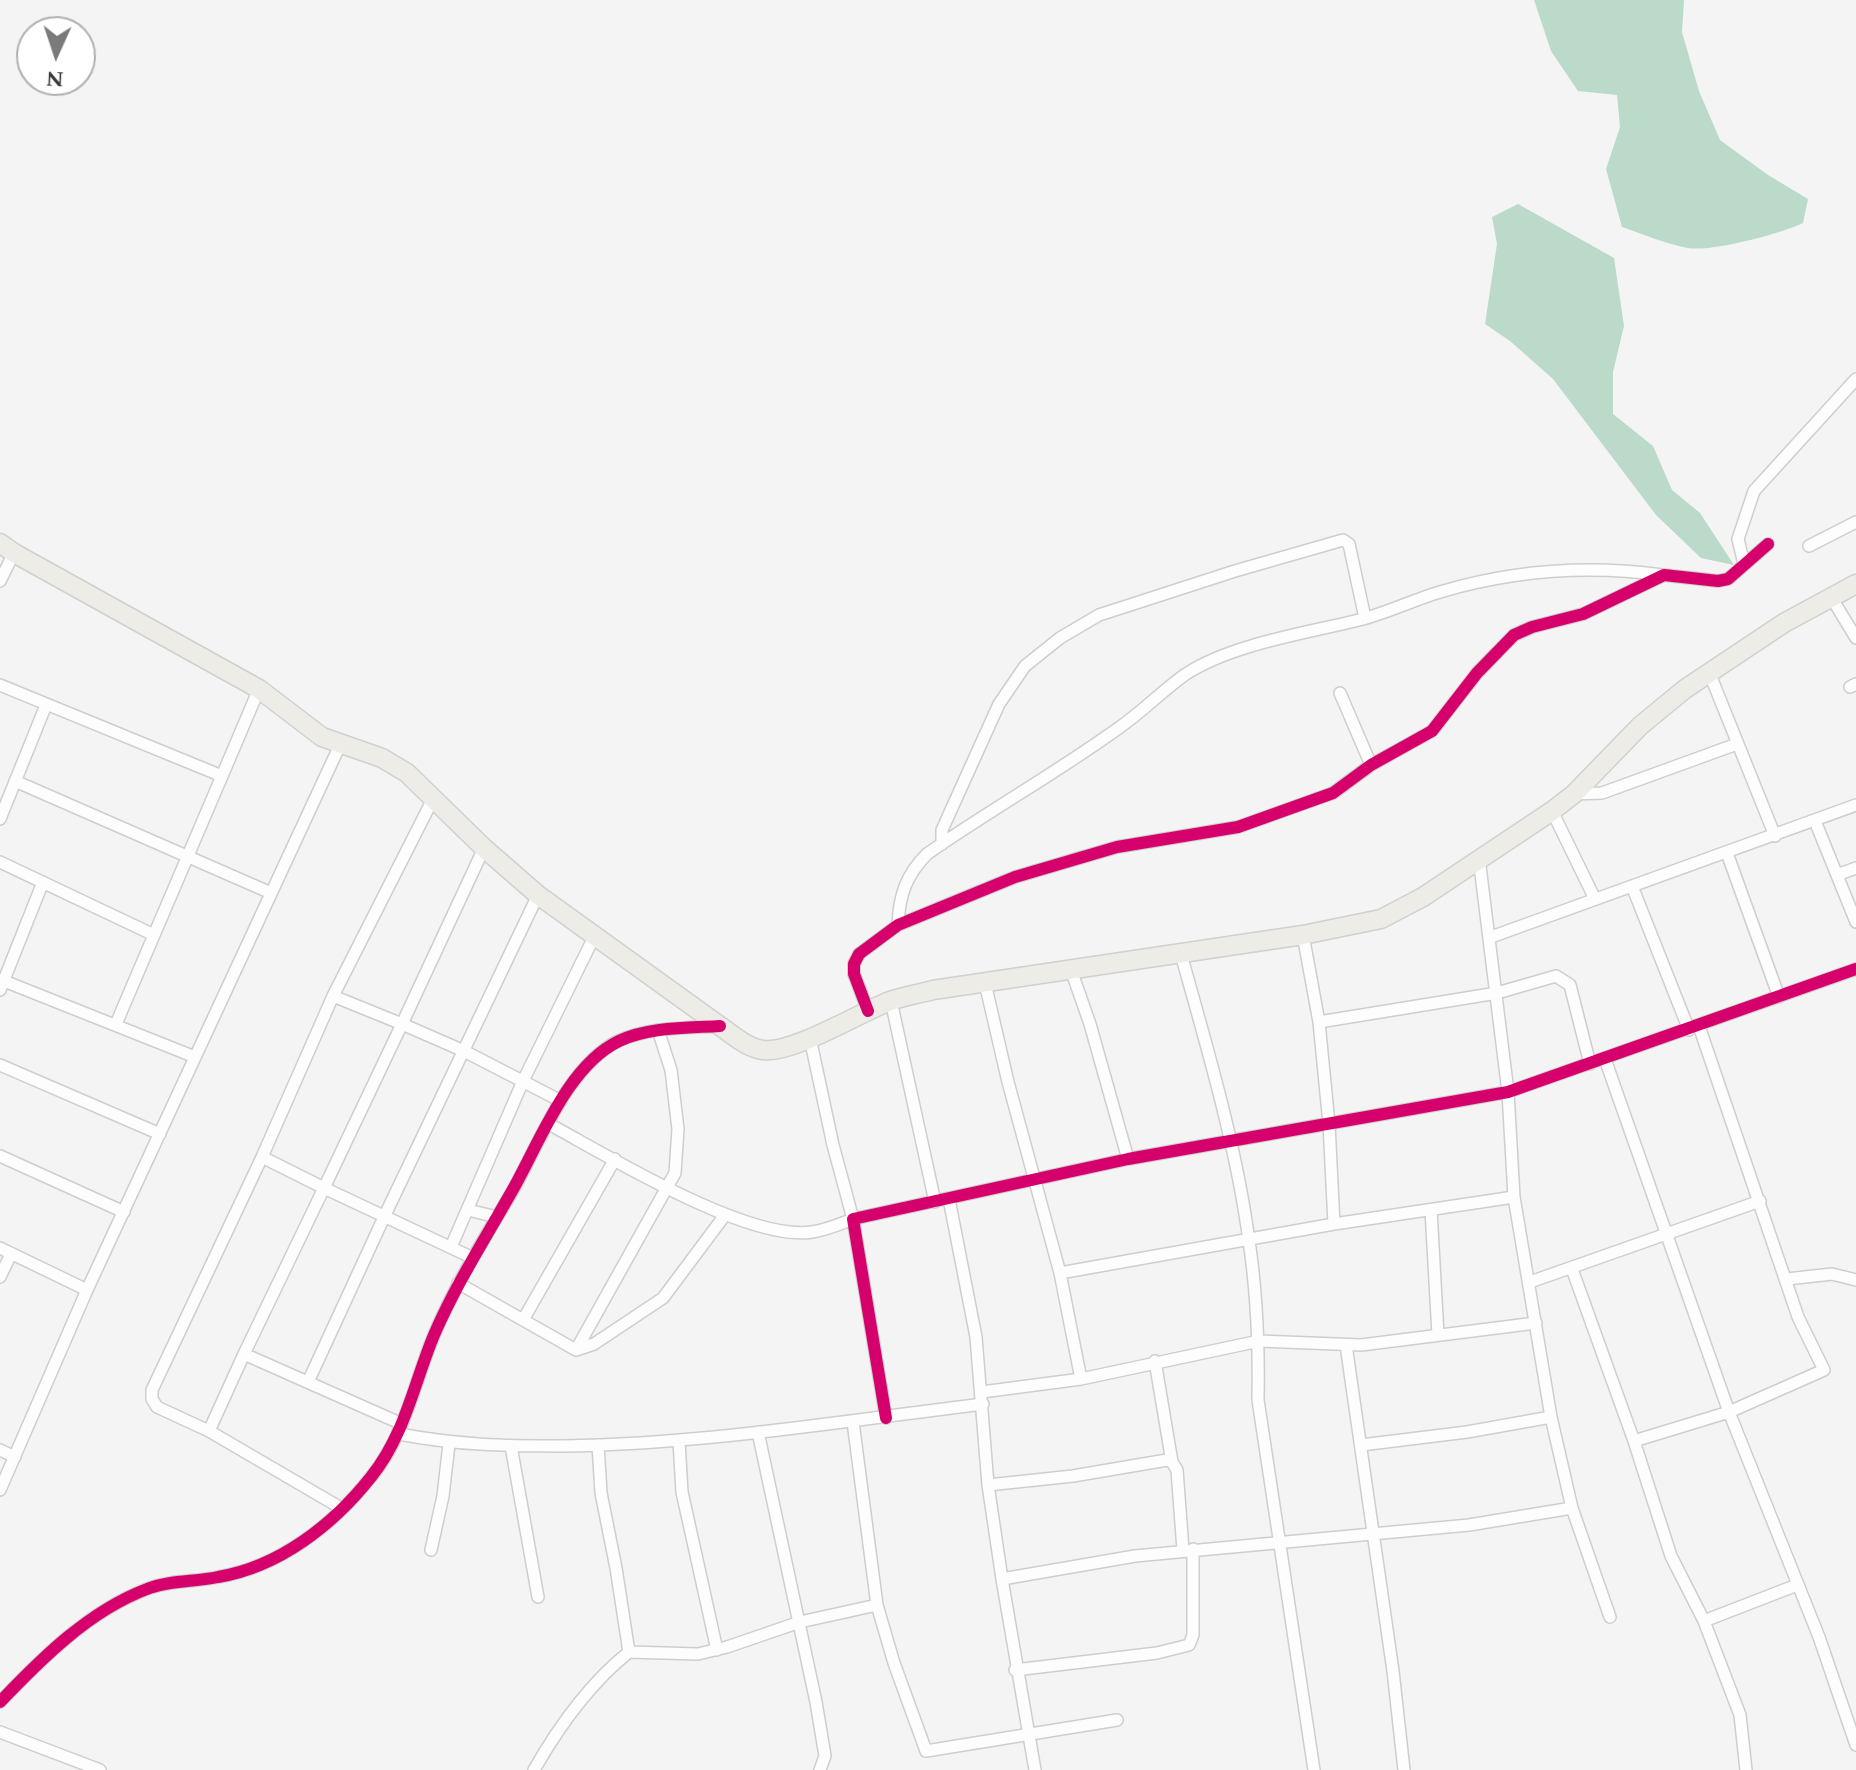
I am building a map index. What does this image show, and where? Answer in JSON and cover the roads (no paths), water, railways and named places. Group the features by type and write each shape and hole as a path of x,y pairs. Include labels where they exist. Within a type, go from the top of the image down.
{"main road":[{"path":"7,548 259,689 322,737 382,758 407,773 484,848 538,895 720,1026 747,1044 766,1050 810,1038 891,1001 933,990 1303,935 1381,919 1423,897 1552,811 1574,794 1640,726 1709,672 1784,623 1856,584"}],"street":[{"path":"1744,564 1738,539 1754,491 1856,379"},
{"path":"1809,546 1856,522"},
{"path":"942,844 942,830 984,733 1025,666 1060,638 1099,615 1343,540 1349,544 1365,618"},
{"path":"898,925 899,903 914,867 942,844 1119,728 1187,674 1229,655 1365,618 1439,592 1501,576 1628,570 1718,581 1734,576 1768,544"},
{"path":"0,581 7,548"},
{"path":"868,1011 854,974 854,964 859,954 898,925 1015,877 1102,852 1238,827 1333,793 1371,765 1432,731 1477,673 1514,635 1532,627 1583,614 1664,575"},
{"path":"1831,597 1856,638"},
{"path":"1709,672 1775,836"},
{"path":"0,685 222,776"},
{"path":"116,1024 259,689"},
{"path":"1340,693 1371,765"},
{"path":"0,819 46,705"},
{"path":"1574,794 1602,793 1737,744"},
{"path":"0,1490 87,1290 340,745"},
{"path":"15,781 271,893"},
{"path":"341,1508 209,1431 157,1407 152,1399 152,1390 262,1157 333,996 434,797"},
{"path":"1491,937 1856,805"},
{"path":"1552,811 1595,899"},
{"path":"1815,821 1856,922"},
{"path":"209,1431 484,848"},
{"path":"1727,853 1779,997"},
{"path":"1479,858 1508,1092 1514,1197 1551,1417 1572,1508 1610,1617"},
{"path":"0,862 154,935"},
{"path":"1837,875 1856,868"},
{"path":"43,882 2,986 116,1024 195,1057"},
{"path":"1632,886 1694,1028 1760,1201 1798,1317 1824,1370 1729,1412 1634,1441"},
{"path":"308,1382 538,895"},
{"path":"1303,935 1319,1022 1329,1124 1334,1224"},
{"path":"451,1247 523,1081 594,937"},
{"path":"1181,954 1230,1142 1249,1240 1259,1341 1258,1400 1314,1770"},
{"path":"549,1124 725,1215 755,1225 798,1233 813,1232 853,1219 1128,1159 1508,1092 1856,969"},
{"path":"1071,970 1090,1024 1128,1159"},
{"path":"1319,1022 1497,993 1556,976 1564,978 1570,985 1590,1064"},
{"path":"985,983 1033,1179 1060,1273 1081,1379"},
{"path":"333,996 464,1051 561,1101"},
{"path":"891,1001 935,1202"},
{"path":"0,1702 39,1662 117,1603 149,1587 217,1578 256,1569 295,1547 341,1508 370,1479 400,1429 434,1336 458,1283 561,1101 585,1067 601,1052 621,1040 658,1030 720,1026"},
{"path":"576,1350 669,1187 678,1163 678,1129 671,1070 658,1030"},
{"path":"810,1038 853,1219 886,1418"},
{"path":"1605,1059 1729,1412 1772,1515 1844,1704 1856,1745"},
{"path":"0,1065 160,1134"},
{"path":"0,1156 124,1212"},
{"path":"262,1157 473,1258"},
{"path":"523,1320 615,1159"},
{"path":"1060,1273 1334,1224 1514,1197"},
{"path":"949,1199 976,1337 988,1485 1015,1670 1035,1770"},
{"path":"1530,1282 1760,1201"},
{"path":"468,1210 497,1217"},
{"path":"1431,1210 1438,1335"},
{"path":"458,1283 576,1350 594,1344 663,1298 725,1215"},
{"path":"0,1277 5,1251 87,1290"},
{"path":"1572,1269 1634,1441 1671,1556 1704,1621 1740,1715 1746,1770"},
{"path":"1787,1279 1832,1274 1856,1280"},
{"path":"244,1354 308,1382 400,1429 449,1444 598,1445 679,1441 886,1418 1259,1341 1346,1345 1536,1323"},
{"path":"1346,1345 1404,1770"},
{"path":"1015,1670 1157,1653 1189,1645 1193,1635 1188,1550 1177,1470 1172,1462 1155,1361"},
{"path":"1361,1445 1467,1432 1551,1417"},
{"path":"853,1422 877,1605 926,1751 1117,1720"},
{"path":"758,1432 800,1622 825,1756 820,1770"},
{"path":"679,1441 682,1492 717,1650"},
{"path":"431,1550 443,1496 449,1444"},
{"path":"598,1445 601,1493 629,1652"},
{"path":"511,1446 538,1597"},
{"path":"0,1450 15,1457"},
{"path":"988,1485 1073,1476 1167,1460 1172,1462"},
{"path":"1002,1579 1188,1550 1469,1525 1572,1508"},
{"path":"1704,1621 1797,1585"},
{"path":"534,1770 573,1710 605,1672 629,1652 698,1654 800,1622 877,1605"},
{"path":"0,1732 100,1770"}]}
